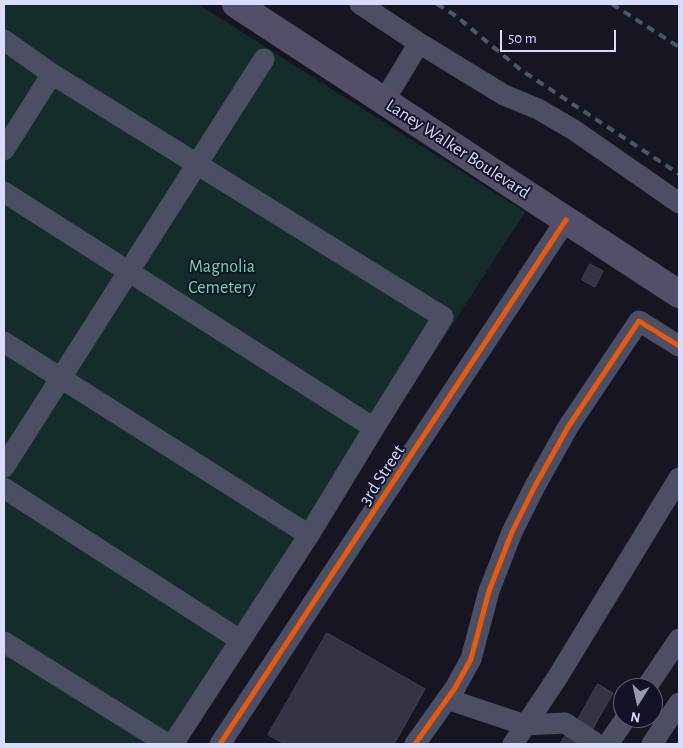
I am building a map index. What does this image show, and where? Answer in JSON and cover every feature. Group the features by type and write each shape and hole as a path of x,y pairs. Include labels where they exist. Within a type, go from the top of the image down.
{"main road":[{"name":"Laney Walker Boulevard","path":"236,4 679,294"}],"street":[{"path":"360,4 504,95 538,109 574,130 679,203"},
{"path":"4,40 52,74 443,317 309,535 173,744"},
{"path":"384,101 419,43"},
{"path":"4,467 264,59"},
{"path":"4,150 52,74"},
{"path":"4,192 374,428"},
{"name":"3rd Street","path":"220,744 566,220"},
{"path":"415,744 447,699 471,659 489,591 512,532 568,427 608,365 638,321 679,346"},
{"path":"4,342 309,535"},
{"path":"513,744 557,678 679,478"},
{"path":"4,488 240,640"},
{"path":"653,678 679,638"},
{"path":"4,642 167,744"},
{"path":"447,699 525,725 565,723 597,744"},
{"path":"652,744 679,703"},
{"path":"608,744 619,728"}],"green space":[{"name":"Magnolia Cemetery","path":"4,4 198,4 525,212 182,744 4,744"}],"building":[{"path":"590,264 603,271 595,287 582,280"},
{"path":"327,633 425,689 394,744 285,744 268,735"},
{"path":"598,684 613,693 592,730 577,721"},
{"path":"568,732 584,744 560,744"}],"railway":[{"path":"437,4 456,16 521,70 679,174"},
{"path":"612,4 679,47"}],"cycle path":[{"path":"220,744 566,220"},
{"path":"415,744 455,688 471,659 489,591 512,532 568,427 639,321 679,346"}]}
